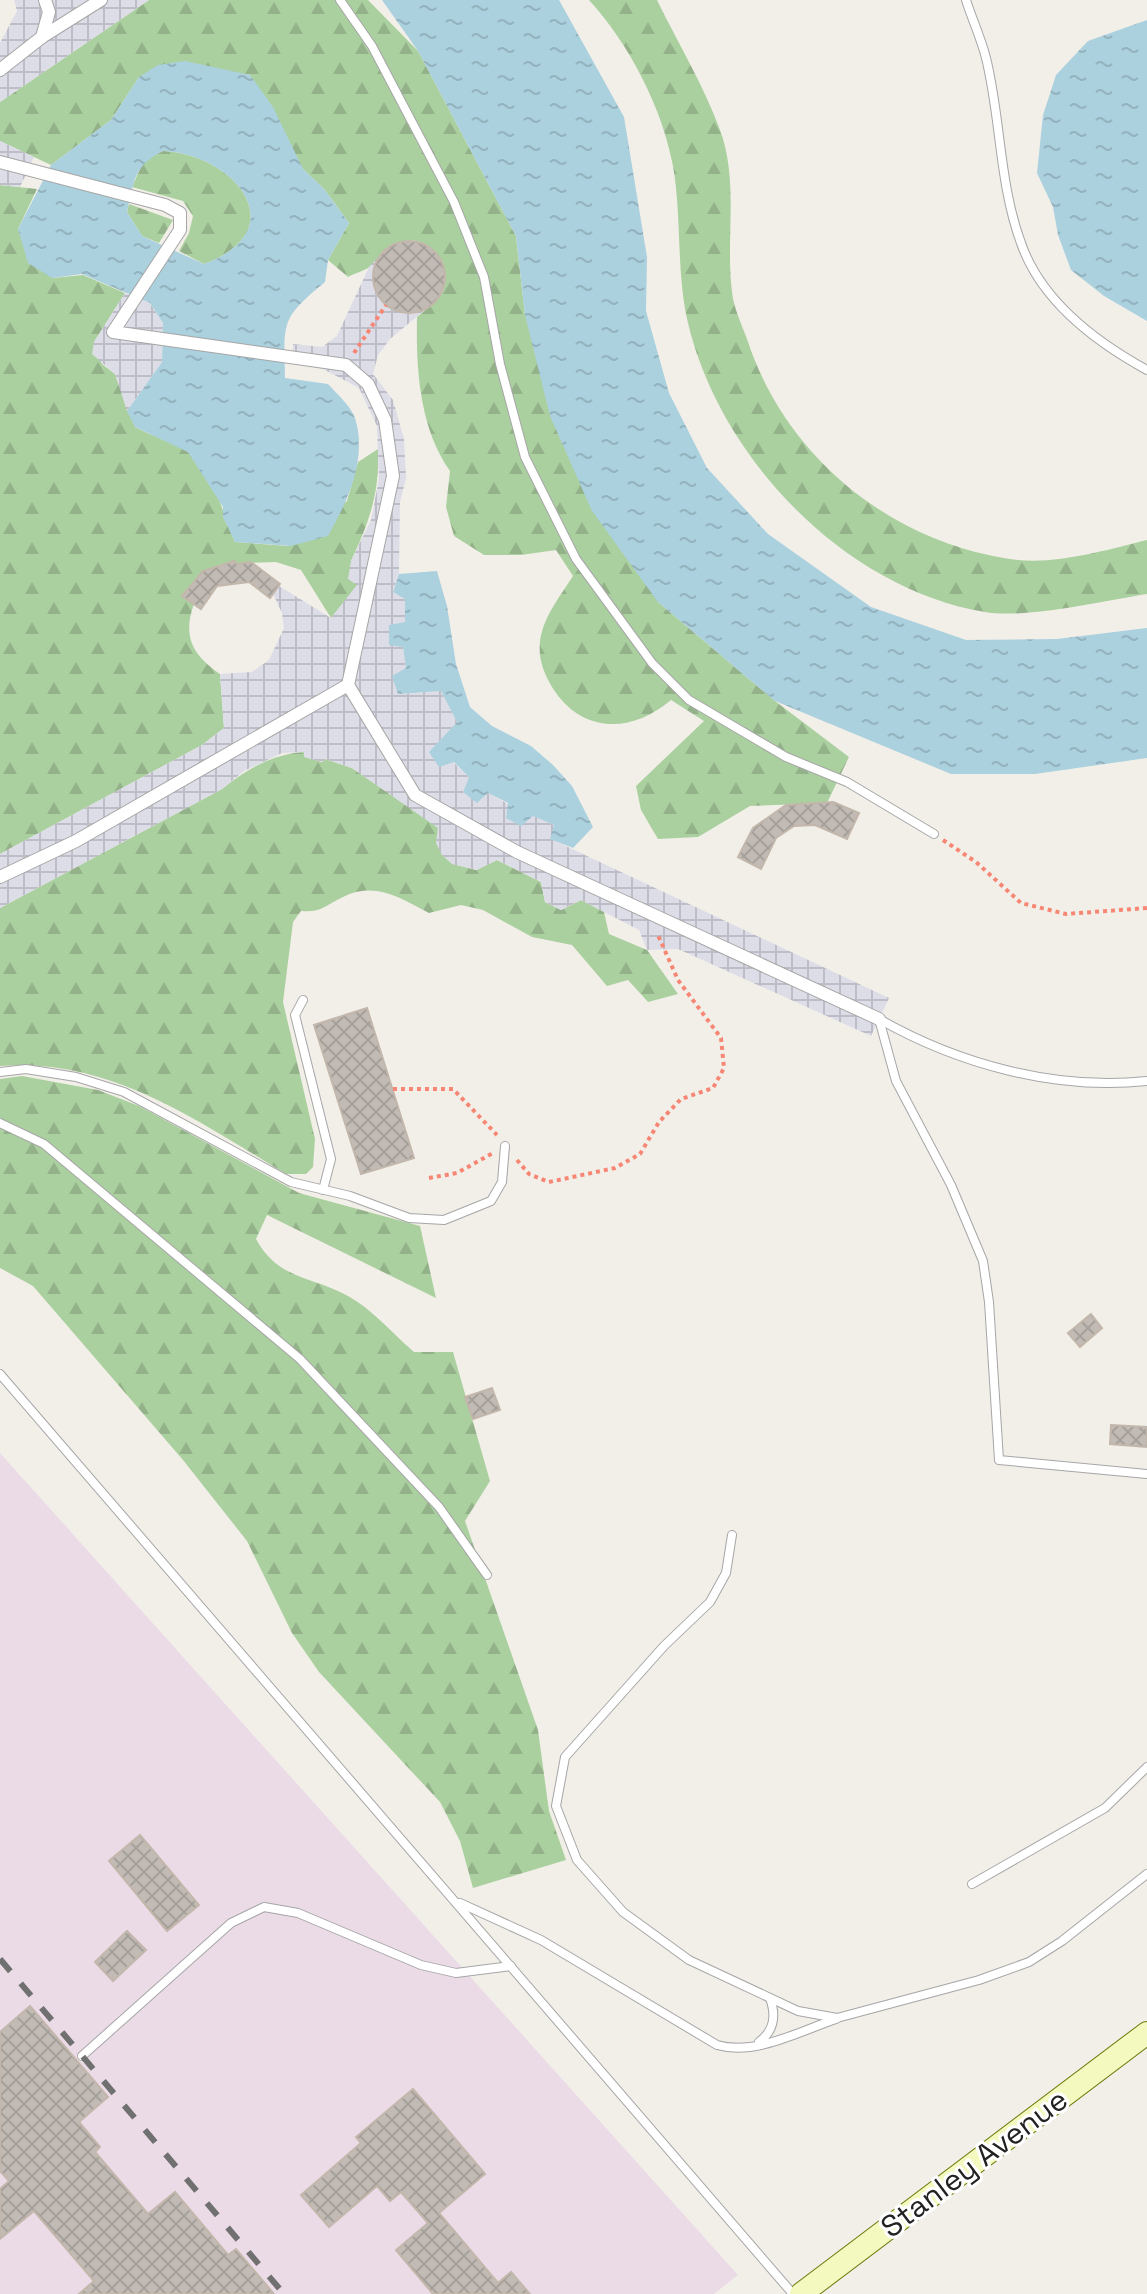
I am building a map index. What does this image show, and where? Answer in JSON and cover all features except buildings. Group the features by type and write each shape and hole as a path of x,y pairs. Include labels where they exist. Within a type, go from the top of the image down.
{"main road":[{"name":"Stanley Avenue","path":"801,2294 1147,2033"}],"street":[{"path":"42,37 49,12 45,0"},
{"path":"0,70 42,37 101,0"},
{"path":"0,162 137,198 180,213 180,230 125,309 113,332 346,365 368,384 385,420 393,476 348,685 415,795 517,852 879,1019"},
{"path":"0,877 76,841 348,685"}],"lane":[{"path":"340,0 372,46 454,202 484,277 500,364 525,457 576,559 652,663 689,700 786,757 847,782 934,834"},
{"path":"966,0 986,57 1012,211 1021,245 1042,284 1071,317 1113,352 1147,370"},
{"path":"303,1000 295,1015 331,1159 323,1190"},
{"path":"879,1019 915,1040 1046,1081 1147,1081"},
{"path":"879,1019 896,1081 951,1185 983,1261 989,1302 999,1460 1147,1474"},
{"path":"0,1072 26,1069 64,1075 124,1092 291,1182 409,1218 444,1220 491,1201 502,1182 505,1146"},
{"path":"0,1123 44,1144 300,1359 439,1507 487,1575"},
{"path":"0,1374 793,2294"},
{"path":"732,1535 726,1573 710,1602 664,1646 565,1757 556,1806 577,1860 623,1912 689,1960 798,2011 837,2018"},
{"path":"972,1884 1105,1808 1147,1767"},
{"path":"456,1901 541,1940 717,2045 732,2049 752,2047 837,2018 979,1980 1029,1962 1062,1941 1147,1874"},
{"path":"82,2056 231,1923 264,1907 298,1913 421,1965 456,1973 511,1966"},
{"path":"752,2047 767,2035 776,2015 770,1998"}],"path":[{"path":"346,365 386,305"},
{"path":"934,834 976,862 1021,903 1066,914 1147,908"},
{"path":"393,1089 453,1089 488,1122 529,1174 549,1182 615,1168 640,1154 659,1122 681,1099 713,1088 724,1068 721,1038 678,980 648,915"},
{"path":"429,1178 457,1173 505,1146"}],"shaded area":[{"path":"14,0 149,0 0,102 0,43 17,11"},
{"path":"0,141 34,157 20,187 0,185"},
{"path":"382,253 373,280 385,305 398,312 425,310 390,339 378,355 373,374 393,400 404,439 406,478 400,502 399,574 393,591 405,599 405,622 389,626 389,644 403,646 406,668 398,694 441,691 457,722 429,753 453,762 469,777 463,792 478,802 488,793 508,804 506,818 533,815 554,825 551,839 889,998 871,1036 678,949 647,950 639,930 581,900 561,910 545,902 541,882 497,860 477,870 452,864 442,855 436,843 438,828 352,768 325,759 322,762 304,757 304,752 282,753 244,771 222,789 0,908 0,854 202,745 224,728 220,674 252,672 269,660 284,628 282,613 273,594 279,586 331,618 357,585 348,579 351,561 371,520 379,479 377,426 359,388 323,369 292,363 293,344 322,347 337,336 369,267"},
{"path":"125,293 150,303 163,323 162,362 127,411 115,374 92,354 94,342"},
{"path":"0,1453 738,2275 714,2294 0,2294"}],"green space":[{"path":"149,0 368,0 418,51 516,236 525,315 658,602 775,701 849,757 827,803 750,806 698,837 658,839 641,810 636,786 704,721 671,700 640,719 607,724 592,721 577,714 552,687 541,662 541,635 550,612 573,576 556,550 521,555 484,555 454,536 446,507 450,471 432,436 426,416 419,377 417,336 417,317 435,302 443,290 445,271 442,262 431,248 415,241 394,244 369,268 348,277 328,260 349,223 324,189 303,169 250,75 227,71 139,77 111,120 51,165 0,141 0,102"},
{"path":"589,0 657,0 699,81 726,151 731,193 731,278 736,309 764,381 787,420 815,455 847,486 884,512 923,533 966,549 1026,561 1079,556 1147,540 1147,594 1042,611 985,612 933,599 884,576 838,546 796,510 759,468 728,422 704,373 684,304 676,185 661,121 630,56"},
{"path":"163,151 189,155 212,165 232,179 245,196 251,214 247,232 232,249 204,264 179,251 189,233 193,216 183,201 132,187 144,160"},
{"path":"0,185 37,189 18,229 52,278 83,275 125,293 94,342 102,364 115,374 135,427 182,448 205,470 235,542 288,546 347,501 358,462 378,449 378,465 372,507 351,561 358,585 331,618 301,570 276,562 220,564 220,567 202,574 183,596 194,604 189,626 192,644 203,660 220,674 224,728 202,745 0,854"},
{"path":"129,204 173,220 159,243 142,236 127,212"},
{"path":"305,752 305,757 322,762 325,759 352,768 439,828 442,855 453,864 476,870 497,860 541,882 545,902 561,910 581,900 604,912 609,934 647,950 678,994 648,1002 628,980 607,986 572,945 532,937 483,910 461,905 429,913 386,893 365,891 353,893 318,910 301,911 293,922 283,1002 315,1139 313,1167 306,1174 286,1174 185,1114 115,1082 78,1071 40,1066 0,1066 0,908 222,789 260,764"},
{"path":"22,1076 98,1090 139,1106 299,1193 420,1226 436,1298 267,1215 256,1239 285,1270 357,1301 414,1352 453,1352 490,1481 465,1521 538,1730 549,1811 566,1860 473,1888 460,1841 440,1802 319,1672 292,1633 247,1541 183,1460 33,1286 0,1268 0,1079"}],"water":[{"path":"382,0 559,0 624,117 647,257 646,311 669,393 707,468 768,534 871,607 966,640 1057,639 1147,628 1147,758 1035,774 951,774 775,701 658,602 592,511 550,416 525,315 516,236 418,51"},
{"path":"1147,20 1147,321 1104,296 1071,270 1058,235 1053,207 1037,173 1043,115 1056,75 1088,41"},
{"path":"185,61 250,75 273,107 303,169 324,189 349,223 328,260 325,282 292,314 284,345 285,378 328,384 347,404 355,418 359,449 354,480 328,536 291,546 235,542 223,517 223,507 188,452 135,427 127,411 162,362 163,323 150,303 82,274 52,278 28,263 18,229 51,165 111,120 139,77 158,65","holes":["163,151 189,155 212,165 232,179 245,196 251,214 247,232 232,249 204,264 142,236 127,212 136,176 146,163"]},
{"path":"437,571 447,606 456,664 470,707 492,726 531,746 572,786 593,827 573,848 550,839 554,825 533,816 521,826 506,818 508,803 488,793 477,803 463,792 469,777 454,762 439,767 429,752 457,722 441,691 398,694 392,676 406,668 403,647 389,645 389,625 405,622 405,599 393,592 399,574"}],"railway":[{"path":"0,1959 284,2294"}]}
